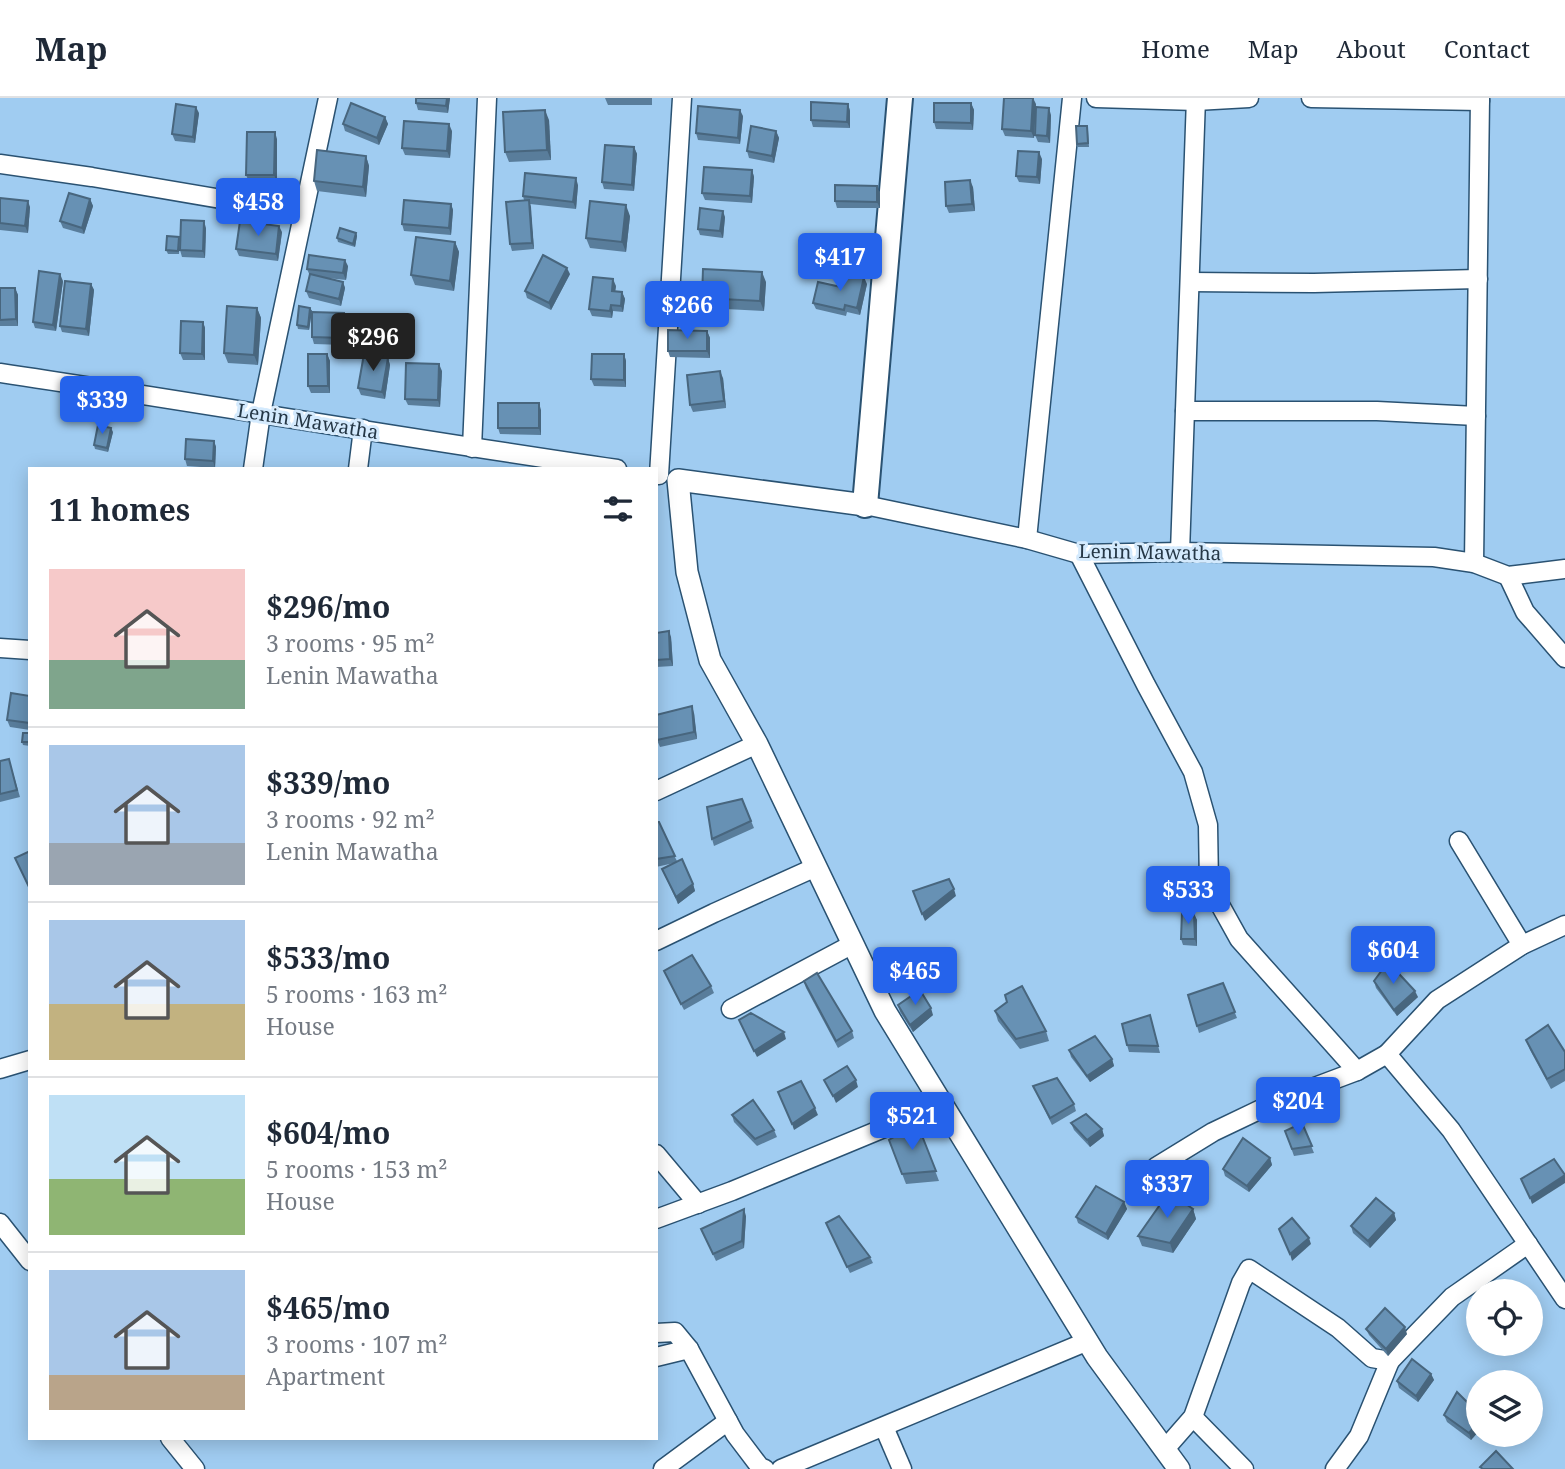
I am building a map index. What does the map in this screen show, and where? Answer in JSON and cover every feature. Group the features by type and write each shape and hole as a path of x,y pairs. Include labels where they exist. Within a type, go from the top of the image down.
{"main road":[{"path":"865,505 900,98"}],"street":[{"path":"253,467 261,413 327,98"},
{"path":"472,448 486,98"},
{"path":"682,98 664,477 710,660 757,744 885,1011 1097,1357 1179,1469"},
{"path":"1027,539 1072,98"},
{"path":"1096,98 1249,98"},
{"path":"1311,98 1480,100 1474,563"},
{"path":"1180,552 1196,99"},
{"path":"0,164 303,213"},
{"path":"1190,282 1314,283 1478,279"},
{"name":"Lenin Mawatha","path":"0,373 603,467"},
{"path":"1185,411 1377,411 1476,416"},
{"path":"358,467 363,429"},
{"name":"Lenin Mawatha","path":"664,477 865,505 1027,539 1079,554 1180,552 1434,557 1474,563 1508,576 1565,569"},
{"path":"1079,554 1193,772 1208,825 1209,885 1239,940 1357,1071"},
{"path":"1508,576 1525,612 1565,658"},
{"path":"0,648 28,650"},
{"path":"658,790 757,744"},
{"path":"1459,841 1522,945"},
{"path":"658,940 816,867"},
{"path":"1156,1167 1213,1132 1257,1110 1357,1071 1387,1054 1437,1000 1522,945 1565,925"},
{"path":"731,1009 853,944"},
{"path":"1387,1054 1451,1130 1565,1299"},
{"path":"0,1069 28,1061"},
{"path":"658,1218 942,1104"},
{"path":"658,1156 698,1204"},
{"path":"0,1223 28,1258"},
{"path":"1335,1469 1360,1436 1390,1361 1452,1297 1528,1244"},
{"path":"1165,1449 1193,1417 1241,1283 1249,1269 1338,1328 1372,1358 1390,1361"},
{"path":"658,1333 675,1332 689,1349 735,1434 760,1467 765,1469"},
{"path":"781,1469 1088,1341"},
{"path":"658,1357 689,1349"},
{"path":"1193,1417 1244,1469"},
{"path":"663,1469 728,1421"},
{"path":"884,1427 902,1469"},
{"path":"172,1440 195,1469"}],"building":[{"path":"416,98 447,98 446,106 416,103"},
{"path":"1004,98 1033,98 1031,131 1002,129"},
{"path":"811,102 848,104 847,122 811,120"},
{"path":"351,103 385,117 377,138 343,124"},
{"path":"934,103 971,103 971,123 934,122"},
{"path":"176,104 196,107 193,137 172,134"},
{"path":"698,106 740,110 738,138 696,133"},
{"path":"1036,107 1049,108 1047,136 1035,135"},
{"path":"545,110 547,150 505,152 503,112"},
{"path":"404,121 449,124 447,151 402,148"},
{"path":"751,126 776,131 772,156 747,151"},
{"path":"1076,126 1087,126 1088,143 1077,144"},
{"path":"247,132 275,132 274,175 246,175"},
{"path":"605,145 634,147 632,185 602,182"},
{"path":"317,150 366,156 363,187 314,181"},
{"path":"1018,151 1039,152 1037,177 1016,176"},
{"path":"704,167 752,170 750,196 702,193"},
{"path":"525,173 576,178 573,202 523,196"},
{"path":"970,180 972,204 946,206 945,182"},
{"path":"835,185 877,186 877,202 835,201"},
{"path":"69,193 90,199 82,228 60,221"},
{"path":"0,198 28,201 25,226 0,223"},
{"path":"404,200 451,204 449,228 402,224"},
{"path":"529,200 532,243 510,244 506,202"},
{"path":"590,201 626,205 622,242 586,238"},
{"path":"700,208 723,211 720,231 698,229"},
{"path":"181,220 204,221 203,251 180,250"},
{"path":"240,221 279,226 276,254 236,249"},
{"path":"340,228 356,233 353,244 337,238"},
{"path":"167,236 179,237 178,251 166,250"},
{"path":"416,237 455,242 450,281 411,275"},
{"path":"309,255 345,260 343,273 307,269"},
{"path":"543,255 567,268 549,303 525,291"},
{"path":"703,269 762,272 760,301 702,298"},
{"path":"39,271 60,274 53,325 33,322"},
{"path":"844,273 864,277 857,308 845,305 844,310 813,303 818,282 841,287"},
{"path":"310,274 343,282 339,299 306,291"},
{"path":"593,277 613,279 612,291 622,292 621,306 611,305 610,311 589,309"},
{"path":"65,281 91,284 86,329 60,326"},
{"path":"0,288 15,288 16,319 0,320"},
{"path":"227,306 257,308 254,355 224,353"},
{"path":"299,306 310,308 308,327 297,325"},
{"path":"312,312 344,313 343,338 312,337"},
{"path":"396,314 397,343 370,344 369,315"},
{"path":"181,321 203,322 202,354 180,353"},
{"path":"668,330 707,331 707,351 668,351"},
{"path":"308,354 327,354 328,386 308,386"},
{"path":"364,354 388,358 382,392 358,388"},
{"path":"592,354 624,354 624,380 591,379"},
{"path":"406,363 439,364 438,400 405,399"},
{"path":"720,371 724,401 690,405 687,375"},
{"path":"498,403 539,403 539,428 498,428"},
{"path":"98,425 111,428 107,448 94,445"},
{"path":"186,439 214,441 213,461 185,459"},
{"path":"669,631 670,659 658,660 658,633"},
{"path":"11,693 28,696 28,723 7,720"},
{"path":"692,706 694,732 658,740 658,714"},
{"path":"23,733 28,733 28,742 22,742"},
{"path":"9,759 17,790 0,794 0,761"},
{"path":"742,799 751,821 712,839 707,807"},
{"path":"658,822 659,822 675,856 658,859"},
{"path":"28,852 28,885 15,858"},
{"path":"682,859 693,884 676,897 662,869"},
{"path":"949,879 954,889 922,914 913,891"},
{"path":"1182,912 1194,914 1195,939 1181,939"},
{"path":"692,955 711,986 681,1004 664,971"},
{"path":"1388,962 1415,991 1394,1010 1374,981"},
{"path":"817,973 852,1031 836,1041 804,981"},
{"path":"1223,983 1235,1012 1197,1026 1188,995"},
{"path":"1022,986 1046,1031 1016,1039 995,1011 1007,1002 1005,995"},
{"path":"920,990 931,1008 910,1025 898,1005"},
{"path":"751,1013 784,1032 754,1051 739,1020"},
{"path":"1150,1015 1158,1046 1127,1045 1122,1024"},
{"path":"1548,1025 1565,1052 1565,1069 1547,1079 1526,1040"},
{"path":"1095,1036 1112,1059 1087,1076 1069,1050"},
{"path":"847,1066 856,1080 833,1096 824,1080"},
{"path":"1057,1078 1074,1104 1050,1118 1033,1086"},
{"path":"801,1081 815,1108 792,1124 778,1092"},
{"path":"753,1100 774,1130 755,1139 732,1115"},
{"path":"1086,1114 1102,1129 1087,1140 1071,1123"},
{"path":"917,1123 936,1171 902,1174 889,1140"},
{"path":"1302,1123 1312,1146 1292,1149 1285,1131"},
{"path":"1243,1138 1270,1158 1247,1186 1223,1169"},
{"path":"1554,1159 1565,1175 1530,1198 1521,1179"},
{"path":"1096,1186 1124,1202 1106,1234 1076,1217"},
{"path":"1169,1192 1193,1209 1170,1243 1138,1236"},
{"path":"1376,1198 1394,1213 1368,1241 1351,1226"},
{"path":"744,1209 742,1241 713,1254 701,1229"},
{"path":"839,1216 870,1257 847,1267 826,1223"},
{"path":"1292,1218 1309,1238 1290,1254 1279,1229"},
{"path":"1385,1308 1405,1327 1386,1349 1366,1329"},
{"path":"1412,1359 1431,1374 1416,1396 1397,1381"},
{"path":"1457,1392 1466,1401 1466,1431 1444,1415"},
{"path":"1496,1451 1513,1469 1480,1467"}]}
